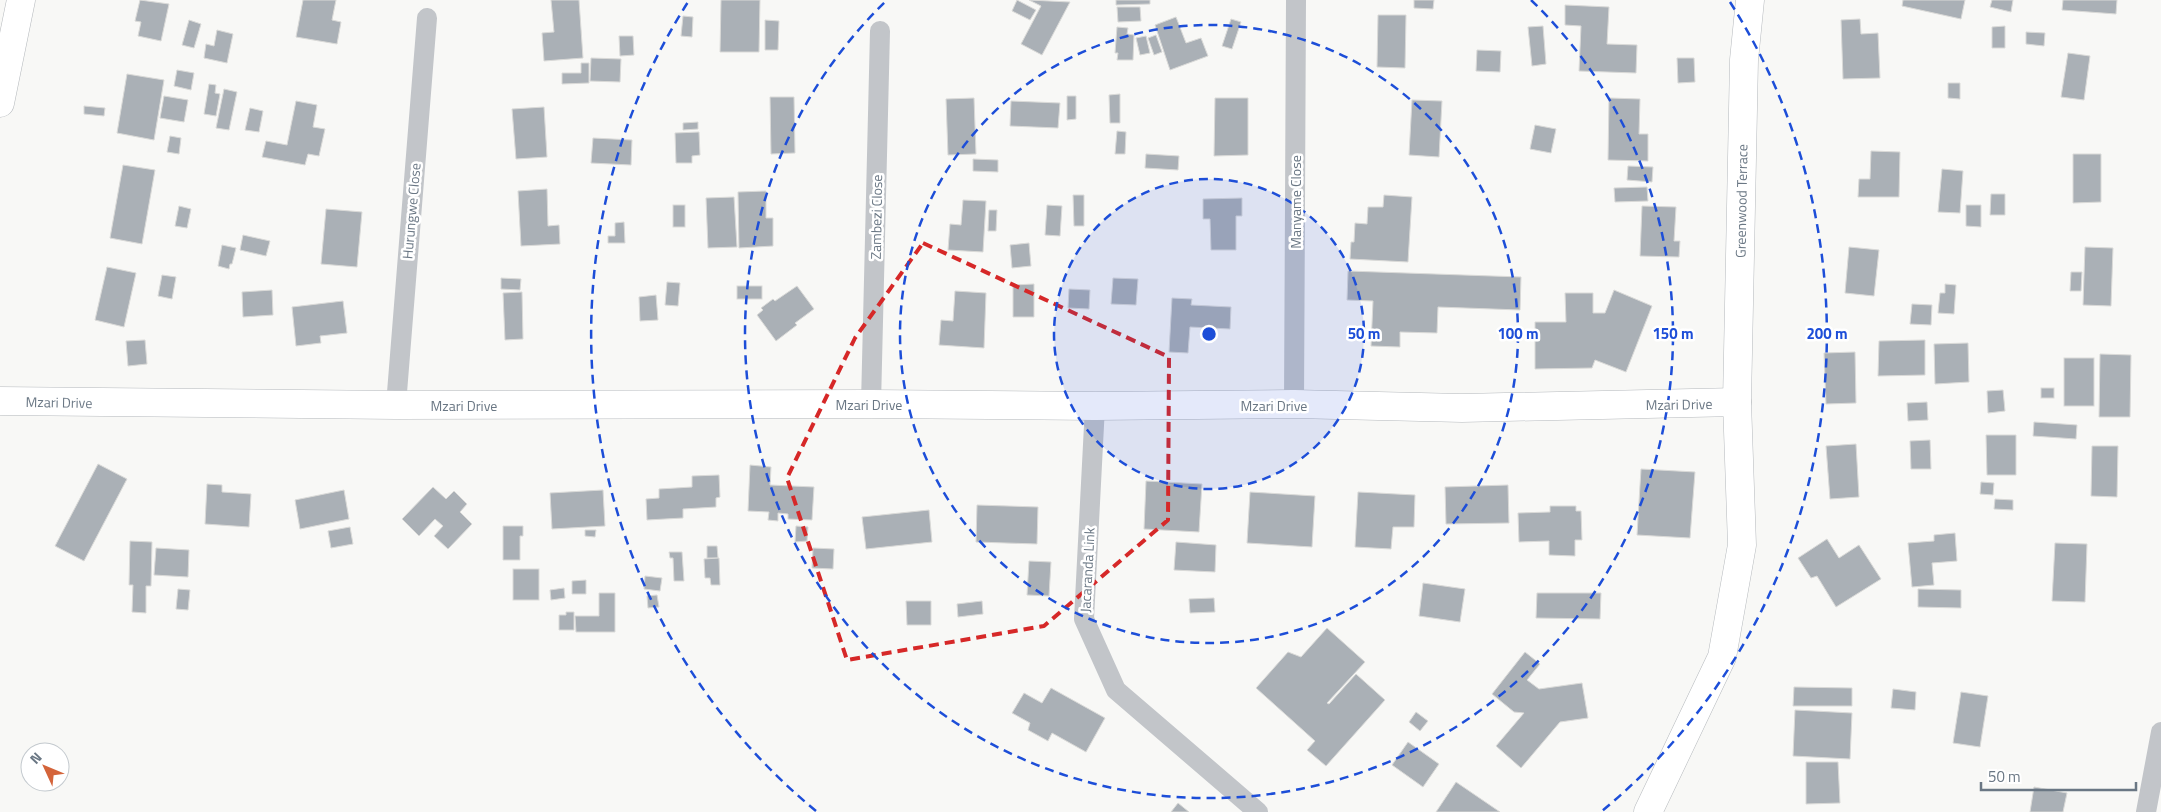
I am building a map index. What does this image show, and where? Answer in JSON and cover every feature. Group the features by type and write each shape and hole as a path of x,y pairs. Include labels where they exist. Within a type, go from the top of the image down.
{"street":[{"path":"0,104 21,0"},
{"name":"Manyame Close","path":"1294,404 1296,0"},
{"name":"Greenwood Terrace","path":"1648,812 1722,657 1742,545 1738,402 1744,60 1750,0"},
{"name":"Hurungwe Close","path":"396,405 427,18"},
{"name":"Zambezi Close","path":"871,404 880,31"},
{"name":"Mzari Drive","path":"0,401 396,405 871,404 1095,406 1294,404 1462,408 1738,402"},
{"name":"Jacaranda Link","path":"1095,406 1084,619 1116,690 1258,812"},
{"path":"2146,812 2161,732"}],"highlighted area":[{"path":"923,243 1169,357 1168,520 1044,626 847,660 787,478 855,338"}],"building":[{"path":"140,0 169,4 161,41 138,36 141,22 135,21"},
{"path":"303,0 336,0 332,20 341,22 337,44 296,37"},
{"path":"551,0 579,0 583,58 544,61 542,33 554,32"},
{"path":"721,0 760,0 759,52 720,52"},
{"path":"1017,0 1036,10 1030,20 1012,11"},
{"path":"1029,0 1070,2 1042,55 1021,44 1041,6"},
{"path":"1116,0 1150,0 1150,4 1116,5"},
{"path":"1414,0 1434,0 1433,9 1414,8"},
{"path":"1903,0 1965,0 1961,19 1902,6"},
{"path":"1992,0 2013,0 2011,12 1990,7"},
{"path":"2063,0 2117,0 2116,14 2062,10"},
{"path":"1565,5 1609,7 1607,44 1637,45 1636,73 1579,71 1581,26 1565,25"},
{"path":"1117,7 1140,7 1141,21 1118,22"},
{"path":"1378,15 1406,15 1405,68 1377,67"},
{"path":"683,16 693,17 692,37 681,36"},
{"path":"1176,17 1186,43 1201,38 1208,56 1170,70 1155,25"},
{"path":"1231,19 1241,22 1232,49 1222,46"},
{"path":"1860,19 1861,34 1878,33 1880,78 1843,79 1841,20"},
{"path":"189,20 201,24 194,48 182,45"},
{"path":"765,20 779,21 778,50 765,50"},
{"path":"1543,26 1546,64 1532,66 1528,27"},
{"path":"2005,26 2005,48 1992,48 1992,27"},
{"path":"1117,27 1128,28 1127,34 1134,35 1133,60 1117,60 1118,53 1115,53"},
{"path":"217,30 233,34 227,63 204,58 206,44 214,46"},
{"path":"2026,32 2045,33 2044,46 2026,44"},
{"path":"1156,35 1162,52 1154,55 1148,38"},
{"path":"619,36 633,36 634,55 620,56"},
{"path":"1146,36 1150,53 1140,55 1136,38"},
{"path":"1477,50 1501,51 1500,72 1476,71"},
{"path":"2068,53 2090,56 2084,100 2061,97"},
{"path":"591,58 621,59 620,82 590,81"},
{"path":"1677,58 1694,58 1695,82 1678,83"},
{"path":"581,63 589,63 589,83 562,84 562,73 581,73"},
{"path":"177,70 194,73 191,90 174,86"},
{"path":"127,74 164,80 154,140 117,133"},
{"path":"1948,83 1960,83 1960,99 1948,98"},
{"path":"209,84 216,85 215,93 220,94 216,116 204,114"},
{"path":"224,89 237,92 229,130 216,128"},
{"path":"1120,94 1120,123 1110,123 1109,95"},
{"path":"164,96 188,100 184,122 160,118"},
{"path":"1067,96 1076,96 1076,119 1067,120"},
{"path":"770,97 794,97 795,153 771,154"},
{"path":"974,98 976,154 948,155 946,99"},
{"path":"1215,98 1248,98 1248,155 1214,156"},
{"path":"1609,98 1640,99 1639,134 1648,134 1648,161 1608,160"},
{"path":"1412,100 1442,101 1439,157 1409,155"},
{"path":"296,101 317,105 313,127 325,129 319,156 308,154 305,165 262,157 266,141 287,145"},
{"path":"1011,101 1060,103 1058,128 1010,126"},
{"path":"84,106 105,108 104,116 84,114"},
{"path":"544,107 547,157 516,159 512,109"},
{"path":"250,108 263,111 259,132 245,130"},
{"path":"698,122 698,129 683,130 683,123"},
{"path":"1535,125 1556,129 1551,153 1530,149"},
{"path":"1117,131 1126,132 1125,154 1115,154"},
{"path":"699,132 700,155 692,156 692,163 676,163 675,133"},
{"path":"170,136 181,138 179,154 167,152"},
{"path":"593,138 632,140 631,165 591,163"},
{"path":"1871,151 1900,152 1899,197 1858,197 1859,179 1870,179"},
{"path":"1146,154 1179,156 1178,170 1145,168"},
{"path":"2073,154 2101,154 2101,202 2073,203"},
{"path":"973,159 998,160 998,172 973,171"},
{"path":"123,165 155,170 142,244 110,238"},
{"path":"1628,166 1653,167 1652,182 1627,180"},
{"path":"1942,169 1963,171 1960,213 1938,212"},
{"path":"1647,187 1648,201 1615,202 1614,188"},
{"path":"547,189 548,226 559,225 560,244 521,246 518,191"},
{"path":"766,191 766,218 773,218 773,246 739,248 738,192"},
{"path":"1991,194 2005,194 2005,215 1990,215"},
{"path":"1073,195 1084,195 1084,226 1074,226"},
{"path":"1384,195 1412,197 1408,262 1350,259 1351,242 1354,242 1355,223 1367,224 1368,207 1383,207"},
{"path":"734,197 737,247 708,248 706,198"},
{"path":"1242,198 1242,216 1236,216 1236,250 1211,250 1210,219 1203,219 1203,199"},
{"path":"963,200 986,201 983,252 948,250 950,224 961,225"},
{"path":"673,205 685,205 685,227 673,227"},
{"path":"1047,205 1062,206 1060,236 1045,235"},
{"path":"1966,205 1981,205 1981,227 1966,226"},
{"path":"179,206 191,209 187,228 175,226"},
{"path":"1642,206 1676,207 1674,241 1680,241 1679,257 1640,256"},
{"path":"326,209 362,212 357,267 321,264"},
{"path":"989,210 997,210 996,231 988,231"},
{"path":"624,222 625,243 608,243 608,236 615,236 615,223"},
{"path":"243,235 270,241 266,256 240,250"},
{"path":"1029,243 1031,266 1012,268 1010,245"},
{"path":"222,245 236,248 229,269 218,266"},
{"path":"1849,247 1879,250 1874,296 1845,293"},
{"path":"2085,247 2113,248 2111,306 2083,305"},
{"path":"107,267 136,273 124,327 95,320"},
{"path":"1348,271 1521,277 1520,310 1438,307 1437,333 1400,332 1400,347 1371,346 1373,301 1347,300"},
{"path":"2071,272 2082,272 2081,291 2070,291"},
{"path":"162,275 176,277 172,299 158,296"},
{"path":"501,278 521,279 520,290 501,289"},
{"path":"1113,278 1138,279 1136,305 1111,304"},
{"path":"667,282 680,283 678,306 665,305"},
{"path":"1034,284 1034,317 1013,317 1013,285"},
{"path":"1945,284 1956,285 1954,314 1938,313 1940,293 1945,293"},
{"path":"737,286 762,286 762,299 737,299"},
{"path":"797,286 814,309 795,323 797,325 776,341 757,315 763,310 761,308 773,299 775,301"},
{"path":"1069,289 1090,290 1089,309 1068,308"},
{"path":"272,290 273,315 243,317 242,292"},
{"path":"1614,290 1652,306 1626,372 1595,360 1592,368 1535,369 1535,322 1566,322 1565,293 1593,293 1593,313 1605,313"},
{"path":"955,291 986,293 984,348 939,345 941,320 953,321"},
{"path":"522,292 523,339 505,340 503,293"},
{"path":"656,295 658,320 640,321 639,297"},
{"path":"1172,298 1192,299 1191,305 1231,307 1230,329 1190,327 1188,353 1169,352"},
{"path":"343,301 347,333 320,336 321,343 296,346 292,307"},
{"path":"1912,304 1932,305 1931,325 1910,324"},
{"path":"145,340 147,364 128,366 126,341"},
{"path":"1925,340 1925,375 1878,376 1879,341"},
{"path":"1968,343 1969,382 1935,384 1934,344"},
{"path":"1855,352 1856,403 1826,404 1824,353"},
{"path":"2100,354 2131,355 2130,417 2099,417"},
{"path":"2064,358 2094,358 2094,406 2064,406"},
{"path":"2041,388 2054,388 2054,398 2041,398"},
{"path":"2003,390 2005,411 1988,413 1987,391"},
{"path":"1927,402 1928,420 1908,421 1907,403"},
{"path":"2034,422 2077,425 2076,439 2033,436"},
{"path":"1986,435 2016,435 2016,475 1987,475"},
{"path":"1930,440 1931,469 1911,469 1910,441"},
{"path":"1856,444 1859,497 1830,499 1826,446"},
{"path":"2092,446 2118,446 2117,497 2091,496"},
{"path":"98,464 127,479 84,561 55,546"},
{"path":"750,465 771,467 770,485 814,487 812,520 788,519 788,514 778,513 778,521 768,520 769,512 748,511"},
{"path":"1641,469 1695,472 1690,538 1637,535"},
{"path":"719,475 720,497 716,498 716,507 683,509 683,518 647,520 646,499 659,498 659,489 692,487 692,476"},
{"path":"1146,481 1202,484 1199,532 1144,529"},
{"path":"1981,482 1994,483 1993,495 1980,494"},
{"path":"207,484 222,485 222,492 251,494 249,527 205,524"},
{"path":"1508,485 1509,523 1446,524 1445,487"},
{"path":"433,487 446,499 454,491 467,504 460,512 472,524 448,549 434,536 443,526 435,519 419,536 402,519"},
{"path":"344,490 349,519 300,529 295,500"},
{"path":"603,490 605,526 552,529 550,493"},
{"path":"1250,492 1315,496 1312,547 1247,543"},
{"path":"1358,492 1415,495 1414,527 1393,527 1391,549 1355,547"},
{"path":"1995,499 2013,500 2013,510 1994,509"},
{"path":"977,505 1038,507 1037,544 976,542"},
{"path":"1550,506 1576,506 1576,511 1581,511 1582,540 1575,540 1575,556 1549,555 1549,541 1519,542 1518,513 1550,512"},
{"path":"929,510 932,542 866,549 862,517"},
{"path":"503,526 523,526 523,536 520,536 520,560 503,560"},
{"path":"796,526 808,527 807,541 795,542"},
{"path":"350,527 353,544 331,548 328,531"},
{"path":"585,530 596,530 595,537 585,536"},
{"path":"1955,533 1957,561 1932,563 1934,585 1912,587 1908,543 1934,541 1934,535"},
{"path":"1827,539 1839,558 1859,545 1881,579 1836,607 1817,576 1811,578 1798,558"},
{"path":"130,541 152,542 151,586 146,586 146,613 132,612 133,585 129,585"},
{"path":"1176,542 1216,545 1215,572 1174,570"},
{"path":"2055,543 2087,544 2085,602 2052,601"},
{"path":"707,546 717,546 718,558 707,558"},
{"path":"156,548 189,550 188,577 154,575"},
{"path":"813,548 834,549 833,569 812,568"},
{"path":"669,552 682,552 684,581 674,581 673,558 670,558"},
{"path":"719,558 720,585 711,585 710,578 705,578 704,559"},
{"path":"1029,561 1051,562 1049,596 1027,595"},
{"path":"513,569 539,569 539,600 513,600"},
{"path":"645,576 662,578 660,591 644,589"},
{"path":"586,580 586,594 572,594 572,581"},
{"path":"1423,583 1465,589 1460,622 1419,616"},
{"path":"564,588 565,598 551,600 550,590"},
{"path":"178,589 190,590 188,610 176,609"},
{"path":"1918,589 1961,590 1961,608 1918,607"},
{"path":"599,593 615,593 615,632 576,632 575,616 599,616"},
{"path":"1537,593 1601,593 1600,619 1536,618"},
{"path":"657,595 659,607 648,608 647,596"},
{"path":"1214,598 1215,612 1190,613 1189,599"},
{"path":"906,601 931,601 931,625 907,625"},
{"path":"982,601 983,614 958,617 957,604"},
{"path":"566,612 574,612 574,630 559,630 559,615 566,615"},
{"path":"1327,628 1365,662 1327,703 1329,704 1356,674 1385,700 1326,766 1307,750 1315,741 1256,688 1288,652 1301,657"},
{"path":"1525,652 1540,664 1527,680 1539,689 1582,683 1588,718 1560,722 1521,768 1496,746 1524,713 1514,712 1492,694"},
{"path":"1794,687 1852,688 1852,706 1793,706"},
{"path":"1051,688 1105,718 1086,752 1052,733 1048,741 1028,730 1030,723 1012,713 1024,693 1042,703"},
{"path":"1893,689 1916,692 1915,710 1891,708"},
{"path":"1961,692 1988,696 1980,747 1953,743"},
{"path":"1795,710 1852,713 1850,759 1793,756"},
{"path":"1416,712 1428,721 1420,731 1409,722"},
{"path":"1408,742 1439,764 1423,787 1392,765"},
{"path":"1806,762 1838,762 1840,803 1806,804"},
{"path":"1456,782 1500,812 1436,812"},
{"path":"2034,787 2067,793 2063,812 2030,812"},
{"path":"1178,803 1189,812 1171,812"}]}
